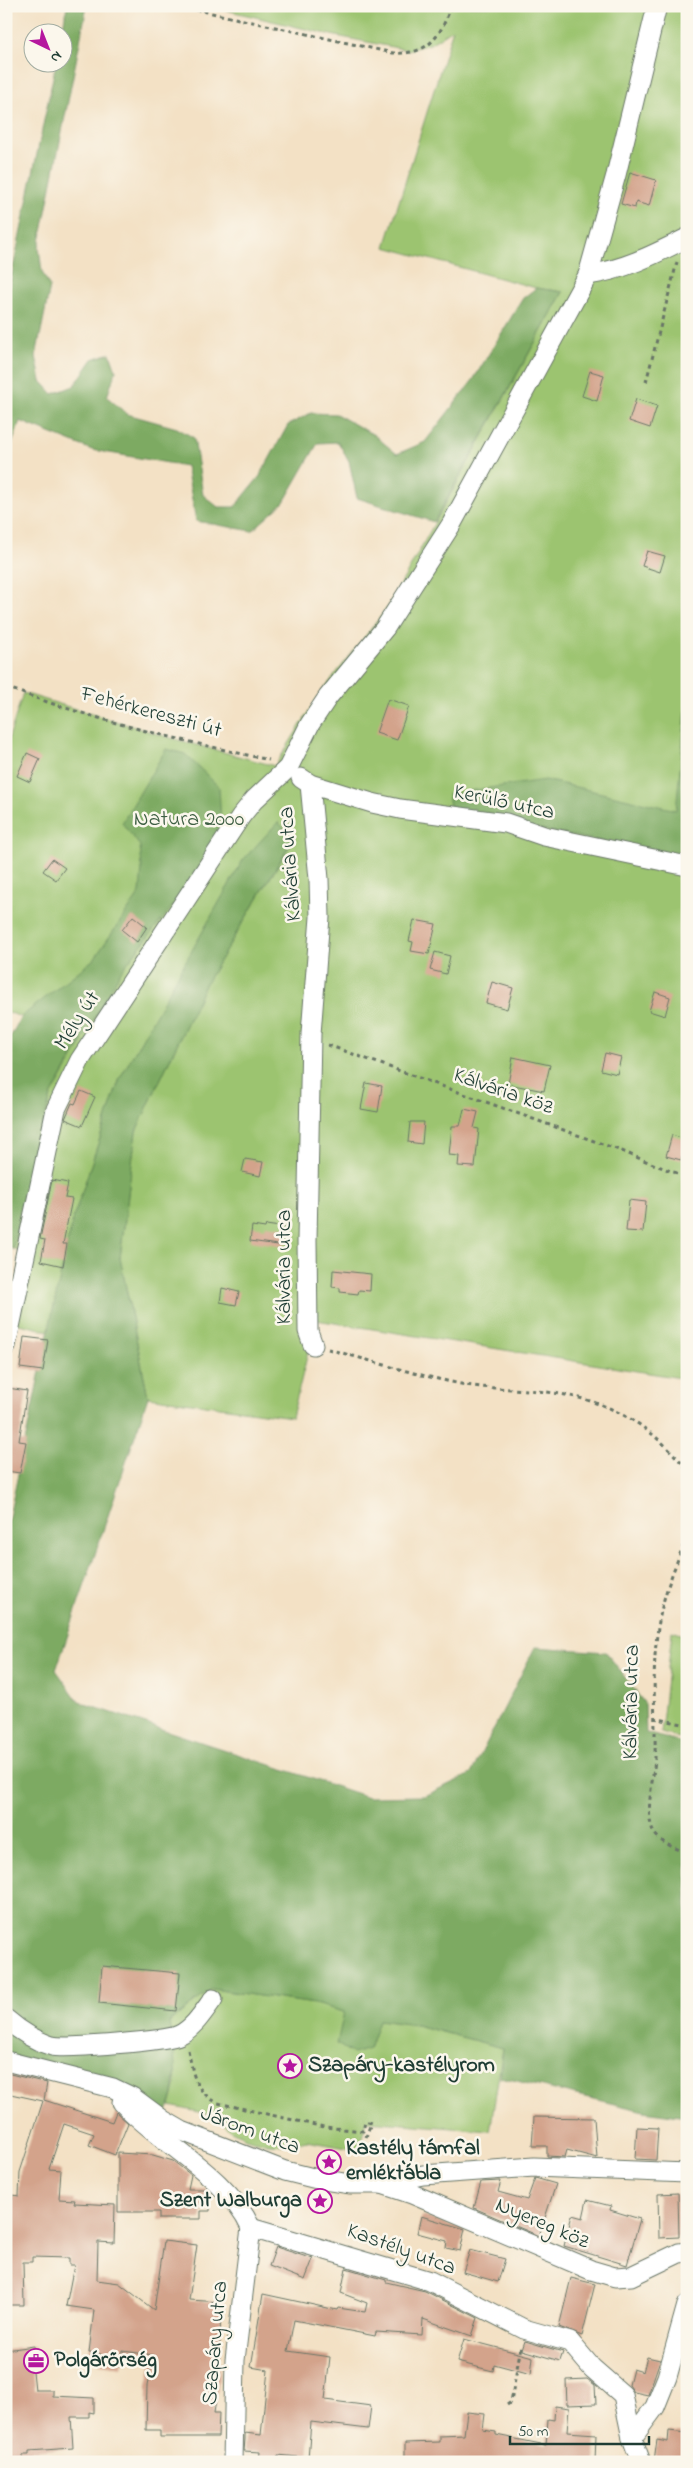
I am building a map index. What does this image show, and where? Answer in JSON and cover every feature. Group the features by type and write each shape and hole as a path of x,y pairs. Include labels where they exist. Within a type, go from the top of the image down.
{"street":[{"path":"288,768 310,724 328,697 385,628 451,525 588,275 616,175 656,6"},
{"path":"588,275 627,266 685,239"},
{"name":"Kerülő utca","path":"288,768 310,784 400,809 506,823 544,836 687,866"},
{"name":"Mély út","path":"6,1346 56,1109 67,1084 241,816 254,800 288,768"},
{"name":"Kálvária utca","path":"310,784 319,879 320,917 311,1034 307,1309 308,1330 313,1345"},
{"path":"6,2019 24,2034 54,2046 156,2040 179,2035 196,2022 213,1999"},
{"path":"6,2061 108,2086 160,2138 231,2196 251,2228"},
{"name":"Járom utca","path":"108,2086 132,2097 163,2120 182,2131 285,2171 351,2184 380,2184 423,2175 534,2167 687,2172"},
{"name":"Nyereg köz","path":"380,2184 412,2194 591,2270 615,2277 631,2276 679,2253 687,2252"},
{"name":"Kastély utca","path":"251,2228 430,2281 524,2329 570,2342 592,2368 623,2395 632,2438 641,2462"},
{"name":"Szapáry utca","path":"233,2462 235,2360 251,2228"},
{"path":"632,2438 655,2407 667,2377 687,2305"}],"path":[{"path":"180,6 392,53 410,54 426,48 444,27 450,6"},
{"path":"646,382 685,239"},
{"name":"Fehérkereszti út","path":"6,687 48,702 162,735 272,761 288,768"},
{"name":"Kálvária köz","path":"311,1034 331,1047 386,1068 609,1146 673,1172 687,1175"},
{"name":"Kálvária utca","path":"313,1345 462,1384 540,1391 599,1404 630,1417 652,1432 687,1469"},
{"name":"Kálvária utca","path":"687,1537 671,1578 658,1627 654,1673 655,1759 650,1820 654,1833 661,1842 687,1853"},
{"path":"654,1718 687,1725"},
{"path":"179,2035 186,2042 194,2077 206,2097 218,2103 324,2127 362,2131 365,2121 371,2123 366,2137"},
{"path":"507,2405 511,2402 524,2329"}],"green space":[{"path":"67,6 87,6 39,247 42,272 50,287 36,356 41,381 53,394 74,386 93,359 110,353 116,370 107,397 127,414 177,428 194,438 203,495 218,507 235,507 260,476 288,425 311,413 336,414 374,435 397,454 425,442 473,380 523,298 536,288 563,292 434,522 357,498 349,461 338,442 318,443 284,502 252,531 196,521 186,466 92,450 20,421 6,461 6,302 54,72 72,72 72,22 64,22"},
{"path":"209,6 687,6 687,1379 316,1320 292,1417 148,1397 120,1258 136,1131 206,983 294,839 278,822 120,1078 73,1219 49,1331 11,1322 25,1251 13,1249 6,1040 28,1020 6,1011 6,747 23,693 171,738 275,766 320,694 388,607 563,292 536,288 385,247 453,29 430,44 408,50 331,35","holes":["83,1041 51,1096 26,1183 44,1093"]},
{"path":"687,699 687,858 451,812 448,794 545,780 676,810"},
{"name":"Natura 2000","path":"166,749 185,754 219,787 221,824 211,854 195,878 121,971 51,1096 24,1190 13,1249 6,1249 6,1040 12,1034 21,1017 94,959 140,893 142,867 140,846 122,823"},
{"path":"278,822 294,838 206,983 136,1131 120,1258 148,1397 56,1670 79,1702 368,1797 424,1796 471,1774 535,1647 606,1652 645,1704 646,1733 687,1744 687,2117 644,2111 500,2077 503,2048 416,2025 379,2020 369,2049 353,2054 337,2044 344,2012 315,2004 212,1989 170,2021 175,2060 175,2083 173,2095 163,2120 132,2097 6,2061 6,1531 67,1244 73,1219 120,1078 243,860"},
{"path":"672,1631 687,1636 687,1740 661,1733"},
{"path":"212,1989 315,2004 345,2012 338,2044 369,2049 379,2020 416,2025 503,2048 490,2131 367,2121 358,2150 307,2141 286,2145 268,2144 246,2138 229,2130 218,2116 170,2106 176,2084 170,2021"}],"building":[{"path":"630,172 656,180 649,206 636,202 635,208 621,204"},
{"path":"590,371 604,375 597,401 582,396"},
{"path":"636,399 657,406 650,428 629,421"},
{"path":"647,551 665,556 660,572 642,566"},
{"path":"388,699 409,706 397,740 376,733"},
{"path":"27,753 40,759 30,782 17,776"},
{"path":"52,859 65,868 56,880 43,871"},
{"path":"133,916 147,927 137,942 122,930"},
{"path":"414,920 436,924 429,954 411,951 413,942 409,941"},
{"path":"435,952 450,956 446,974 430,970"},
{"path":"492,982 513,988 507,1009 486,1003"},
{"path":"655,992 670,997 665,1016 649,1011"},
{"path":"605,1053 621,1057 617,1074 601,1070"},
{"path":"513,1057 550,1065 544,1091 508,1084"},
{"path":"366,1083 382,1086 378,1112 361,1109"},
{"path":"81,1091 95,1097 82,1126 65,1119 72,1103 75,1104"},
{"path":"464,1109 478,1112 474,1128 479,1129 475,1167 458,1166 459,1156 449,1155 452,1126 460,1126"},
{"path":"410,1122 424,1122 422,1144 408,1142"},
{"path":"672,1135 687,1140 681,1160 666,1156"},
{"path":"245,1159 263,1162 260,1176 242,1172"},
{"path":"52,1180 68,1183 65,1198 72,1199 63,1244 67,1244 63,1266 41,1261 45,1240 40,1239"},
{"path":"629,1200 646,1202 643,1232 626,1231"},
{"path":"266,1225 287,1228 285,1246 250,1241 252,1226 265,1228"},
{"path":"333,1270 371,1274 370,1291 359,1290 358,1294 340,1292 340,1288 332,1287"},
{"path":"222,1288 239,1292 236,1305 220,1302"},
{"path":"24,1337 48,1340 43,1371 20,1368"},
{"path":"8,1388 27,1391 19,1441 26,1442 20,1473 6,1471"},
{"path":"102,1966 180,1973 176,2011 99,2003"},
{"path":"6,2073 47,2083 44,2100 112,2122 116,2112 128,2123 115,2155 89,2145 94,2134 64,2124 49,2169 61,2170 59,2199 75,2200 74,2203 115,2205 114,2243 98,2242 97,2280 119,2283 154,2310 164,2241 197,2245 189,2300 221,2302 219,2379 214,2413 219,2413 218,2437 160,2437 160,2430 146,2430 147,2386 153,2355 123,2351 121,2367 100,2364 101,2354 89,2353 94,2310 66,2306 74,2265 69,2265 69,2258 32,2257 32,2262 23,2262 24,2305 9,2305 6,2216 13,2195 19,2196 20,2172 43,2101 6,2093"},
{"path":"534,2117 594,2118 597,2158 567,2150 565,2157 547,2156 547,2146 532,2146"},
{"path":"637,2127 658,2128 656,2160 635,2159"},
{"path":"118,2153 153,2155 173,2161 191,2175 188,2189 207,2189 210,2192 210,2211 201,2211 201,2219 159,2219 159,2212 118,2212"},
{"path":"535,2178 556,2184 539,2236 474,2208 481,2182 501,2181 498,2192 527,2200"},
{"path":"678,2193 679,2237 659,2238 658,2194"},
{"path":"587,2200 611,2206 610,2210 640,2219 627,2265 564,2246 572,2215 583,2218"},
{"path":"421,2216 465,2229 460,2251 446,2248 447,2241 417,2233"},
{"path":"276,2247 313,2259 305,2280 269,2266"},
{"path":"470,2250 505,2259 498,2282 463,2272"},
{"path":"346,2268 386,2280 386,2282 425,2291 478,2318 472,2336 423,2319 422,2335 376,2332 375,2336 294,2320 288,2351 330,2357 325,2400 371,2406 368,2429 311,2422 308,2458 278,2455 277,2462 259,2462 260,2452 244,2451 245,2433 261,2435 268,2370 251,2367 263,2294 337,2310 338,2308 365,2312 367,2303 341,2293"},
{"path":"571,2278 595,2284 582,2336 559,2327"},
{"path":"464,2339 533,2357 531,2374 494,2364 493,2371 457,2362"},
{"path":"525,2341 563,2352 560,2361 522,2350"},
{"path":"34,2346 36,2361 32,2362 35,2390 53,2390 53,2396 94,2398 94,2413 89,2412 89,2417 71,2417 73,2448 29,2451 29,2455 23,2455 23,2462 6,2462 6,2350"},
{"path":"647,2357 660,2360 648,2395 634,2392 629,2385 633,2369 643,2372"},
{"path":"587,2379 595,2385 596,2404 567,2405 566,2380"},
{"path":"555,2406 569,2408 567,2432 596,2434 595,2462 405,2462 405,2443 440,2442 440,2436 464,2435 467,2412 485,2414 483,2430 496,2432 496,2435 546,2445 548,2419 554,2420"},
{"path":"669,2431 687,2433 686,2462 654,2462 657,2440 668,2442"}],"place":[{"name":"Szapáry-kastélyrom","path":"290,2066"},
{"name":"Kastély támfal emléktábla","path":"329,2162"},
{"name":"Szent Walburga","path":"320,2201"},
{"name":"Polgárőrség","path":"36,2361"}]}
